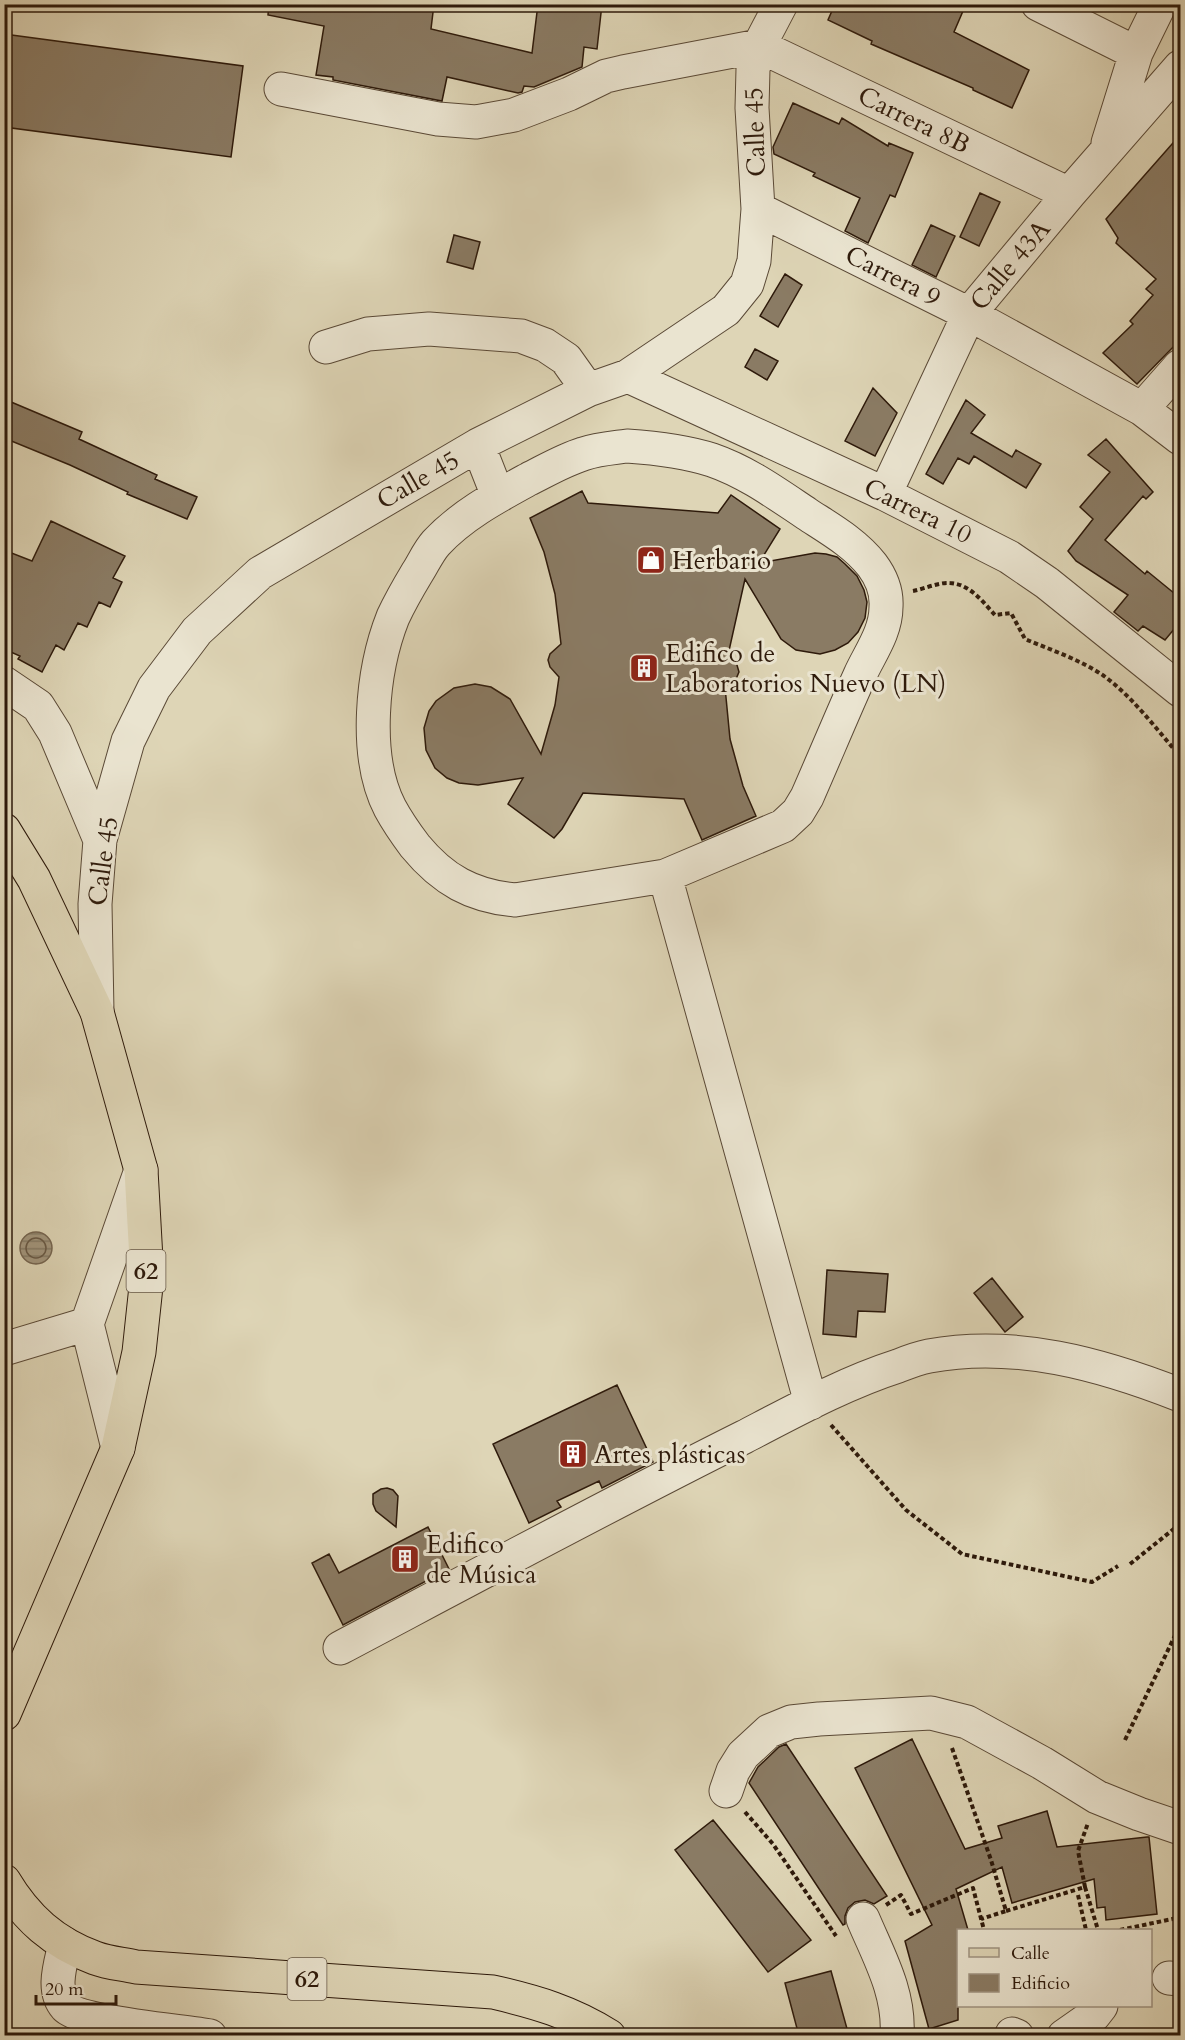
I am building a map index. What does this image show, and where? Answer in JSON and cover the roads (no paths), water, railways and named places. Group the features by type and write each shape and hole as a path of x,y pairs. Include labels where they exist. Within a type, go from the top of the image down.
{"main road":[{"name":"62","path":"4,830 34,879 97,1012 141,1170 147,1277 139,1352 118,1448 15,1675 4,1714"},
{"name":"62","path":"4,1881 17,1902 36,1923 65,1944 96,1958 136,1967 493,1992 546,2005 591,2024 609,2036"}],"street":[{"name":"Calle 45","path":"97,1012 95,904 100,840 129,741 154,688 197,631 260,573 478,445 588,390 628,376 726,310 747,284 754,261 758,209 752,108 753,69 759,45 781,4"},
{"path":"1038,4 1136,53"},
{"path":"1105,153 1136,53 1160,4"},
{"path":"281,89 438,119 476,122 514,115 569,94 606,76 759,45"},
{"name":"Carrera 8B","path":"759,45 1070,194"},
{"name":"Calle 43A","path":"885,494 969,314 1180,67"},
{"name":"Carrera 9","path":"758,209 969,314 1142,409 1180,438"},
{"path":"326,347 368,334 429,329 521,336 545,345 566,359 588,390"},
{"path":"1142,409 1180,366"},
{"name":"Carrera 10","path":"628,376 885,494 1009,557 1047,583 1180,690"},
{"path":"478,445 498,496"},
{"path":"627,446 686,452 714,460 755,479 861,551 879,576 885,590 885,620 880,637 861,673 798,812 783,826 665,876 515,900 493,898 470,891 434,867 405,833 389,806 379,774 375,747 374,717 378,671 385,642 393,617 406,590 434,545 455,524 498,496 558,464 583,454 627,446"},
{"path":"4,683 38,706 44,715 55,733 100,840"},
{"path":"665,876 811,1403"},
{"path":"118,1448 87,1324 141,1170"},
{"path":"4,1349 87,1324"},
{"path":"340,1648 811,1403 871,1374 928,1356 982,1351 1032,1354 1078,1361 1129,1375 1180,1395"},
{"path":"726,1791 733,1771 743,1755 769,1731 791,1722 931,1713 967,1722 1042,1763 1097,1797 1180,1828"},
{"path":"863,1919 889,1978 896,2002 897,2036"},
{"path":"65,1944 57,1978 59,1993 66,2007 80,2014 104,2020 210,2036"},
{"path":"1064,2036 1094,2015 1100,2007"}],"water":[{"path":"36,1232 47,1237 52,1248 47,1259 36,1264 25,1259 20,1248 25,1237"}],"place":[{"name":"Herbario","path":"651,560"},
{"name":"Edifico de Laboratorios Nuevo (LN)","path":"644,668"},
{"name":"Artes plásticas","path":"573,1454"},
{"name":"Edifico de Música","path":"405,1559"}]}
